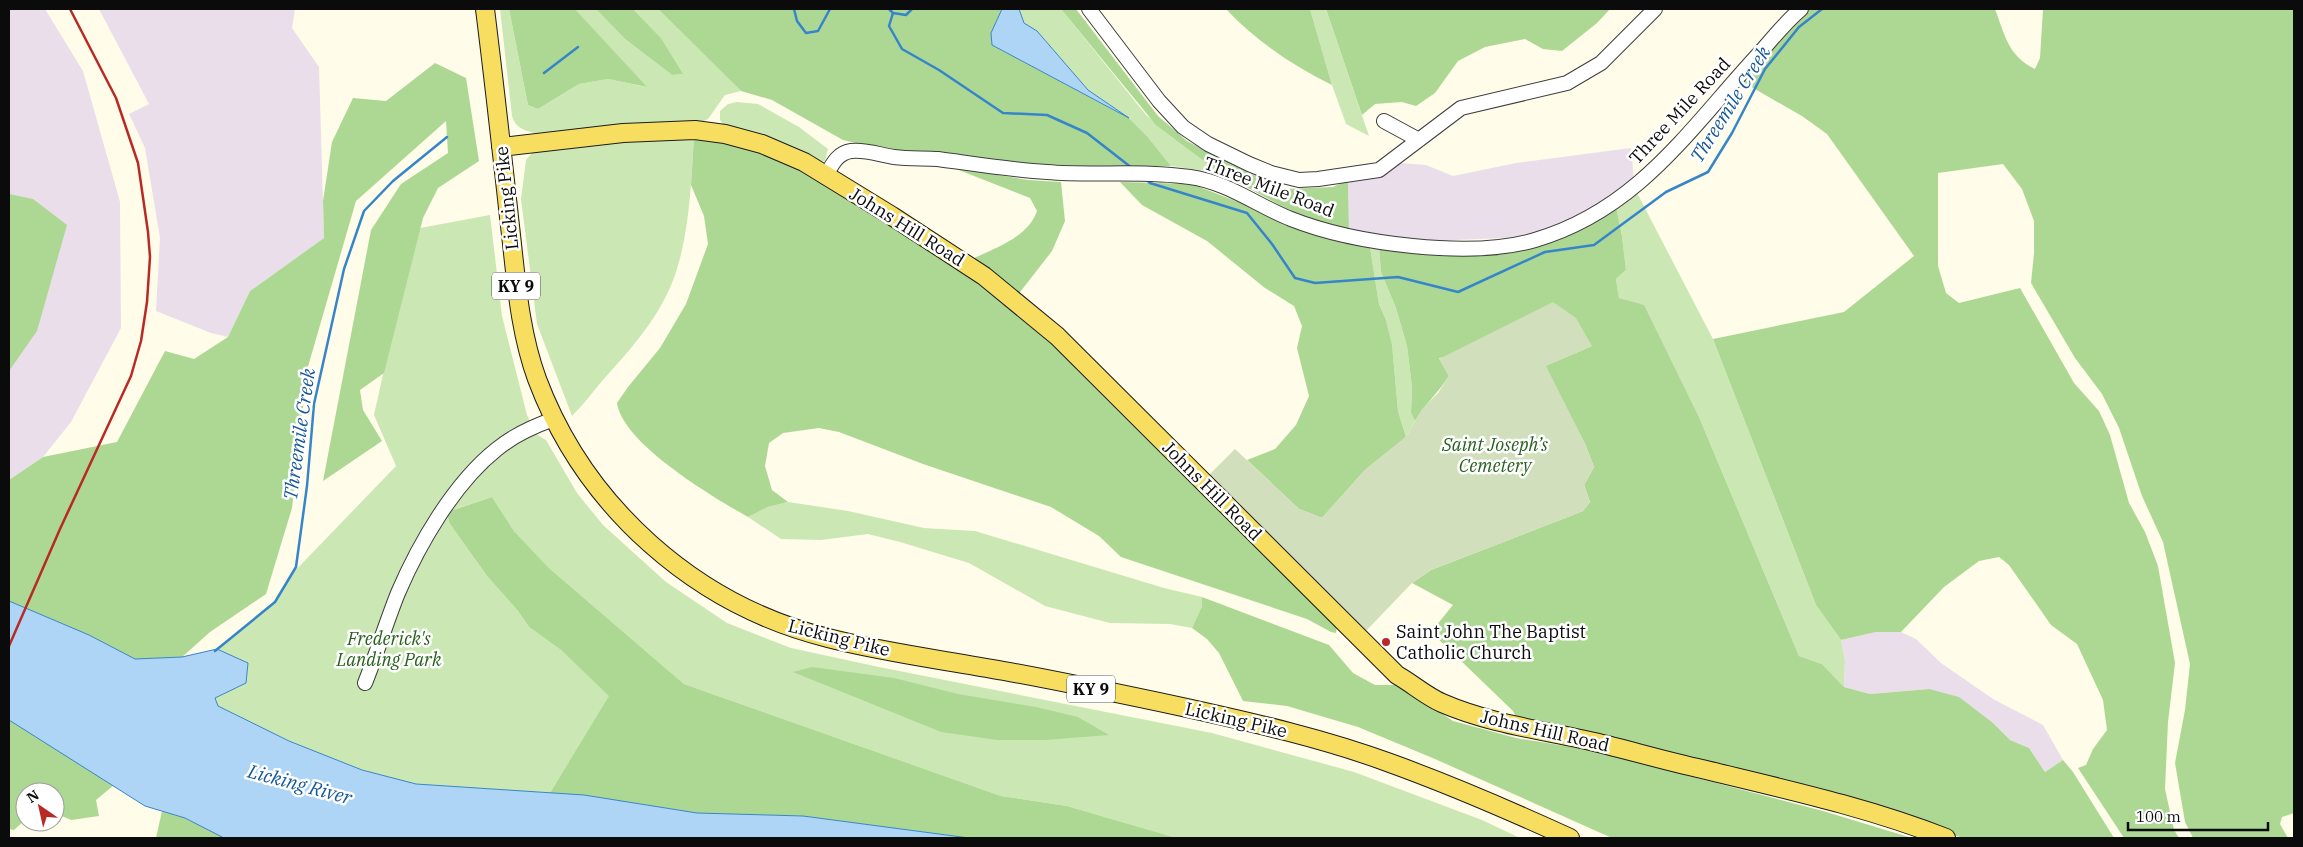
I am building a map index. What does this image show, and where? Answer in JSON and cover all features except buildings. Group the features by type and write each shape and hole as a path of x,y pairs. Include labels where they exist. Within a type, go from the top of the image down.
{"main road":[{"name":"Licking Pike","path":"486,9 517,296 535,375 554,420 605,497 651,545 673,564 713,591 748,610 781,624 826,638 922,658 1025,675 1286,731 1388,762 1570,838"},
{"name":"Johns Hill Road","path":"502,147 624,133 695,130 724,134 762,144 804,162 984,276 1056,336 1397,675 1418,689 1441,702 1494,720 1783,788 1901,822 1946,838"}],"street":[{"path":"1089,9 1159,100 1183,127 1220,150 1271,173 1299,180 1379,170 1461,108 1567,83 1601,63 1655,9"},
{"name":"Three Mile Road","path":"825,177 837,157 844,152 854,150 894,157 937,159 1049,172 1174,175 1192,177 1220,186 1290,219 1321,230 1373,241 1434,247 1502,246 1531,242 1594,214 1646,178 1668,158 1726,89 1789,19 1801,9"},
{"path":"1384,121 1419,140"},
{"path":"365,683 405,579 419,549 448,504 466,480 497,449 527,430 554,420"}],"shaded area":[{"path":"9,9 45,9 83,71 120,202 121,328 71,422 43,457 9,480"},
{"path":"99,9 295,9 292,28 319,67 324,238 250,291 228,337 211,333 156,311 160,238 145,148 129,114 149,104"},
{"path":"1631,148 1634,181 1588,212 1526,237 1431,241 1349,230 1348,180 1388,174 1400,163 1426,165 1453,176 1516,163"},
{"path":"1876,632 1901,632 1916,639 1941,663 1993,699 2043,725 2063,760 2045,772 2029,748 2010,740 1993,723 1929,689 1870,694 1844,687 1845,661 1841,640"}],"green space":[{"path":"500,9 509,9 528,105 538,109 579,84 608,79 646,87 575,9 596,9 625,39 672,75 682,74 661,38 633,9 658,9 741,91 725,95 708,119 697,124 534,133 526,131 517,125 512,116"},
{"path":"509,9 575,9 647,87 608,79 579,84 538,109 528,105"},
{"path":"596,9 633,9 661,38 683,74 672,75 625,39"},
{"path":"658,9 1002,9 991,33 992,45 1129,118 1147,136 1171,166 1080,166 1007,162 915,154 843,140 772,100 741,91"},
{"path":"1019,9 1061,9 1146,115 1220,173 1171,166 1147,136 1129,118 1088,90 1037,31 1024,23"},
{"path":"1061,9 1076,9 1158,116 1187,141 1285,189 1333,187 1348,180 1349,230 1304,218 1220,173 1156,125"},
{"path":"1226,9 1310,9 1332,85 1303,70 1262,42"},
{"path":"1310,9 1326,9 1369,136 1346,124 1332,85"},
{"path":"1326,9 1610,9 1597,23 1562,51 1543,49 1525,39 1485,47 1458,61 1435,93 1416,106 1402,102 1375,104 1362,115"},
{"path":"1809,9 1995,9 2013,51 2026,64 2035,69 2040,58 2043,9 2294,9 2294,813 2282,817 2280,824 2288,838 2193,838 2185,822 2175,763 2185,710 2190,664 2163,542 2142,496 2119,428 2102,394 2075,358 2031,283 2034,253 2034,221 2022,189 2003,164 1938,173 1938,266 1946,293 1959,303 2020,288 2074,383 2099,411 2110,435 2129,503 2145,532 2158,566 2175,663 2168,722 2165,789 2174,830 2179,838 2124,838 2078,768 2086,765 2093,749 2107,730 2103,700 2077,644 2051,625 2009,565 1999,557 1979,561 1944,587 1901,632 1876,632 1841,640 1816,605 1713,339 1844,312 1914,256 1827,134 1802,116 1741,81 1794,20"},
{"path":"435,63 466,78 479,161 438,188 423,218 384,373 360,390 363,410 382,441 323,481 371,230 401,184 448,153 446,121 356,201 307,370 292,508 266,594 210,632 182,657 135,659 89,635 9,601 9,480 43,457 117,442 165,351 194,359 228,337 250,291 324,238 323,201 332,142 353,98 386,101"},
{"path":"737,102 758,104 799,127 828,149 825,161 817,162 724,125 720,120 720,111 728,104"},
{"path":"655,136 694,136 687,224 675,275 662,304 644,332 572,416 537,324 521,199 526,160 532,153 542,149"},
{"path":"694,136 726,140 767,153 808,174 983,283 1071,359 1337,624 1336,633 1307,619 1121,557 1099,536 1051,507 923,464 839,432 819,428 783,433 769,443 765,466 772,490 788,502 768,507 748,517 714,497 672,468 635,435 623,419 617,403 660,348 686,304 708,244 704,216 691,185"},
{"path":"951,167 1028,180 1061,182 1065,221 1052,251 1017,296 972,259 1001,246 1019,235 1033,220 1037,211 1030,198"},
{"path":"1120,182 1192,184 1305,228 1370,247 1379,304 1386,320 1392,344 1398,411 1406,437 1365,470 1322,518 1299,509 1247,460 1275,449 1296,425 1309,396 1297,348 1302,326 1294,306 1265,288 1207,241 1142,205"},
{"path":"1636,191 1713,339 1816,605 1841,640 1845,661 1844,687 1822,664 1799,656 1699,417 1644,306 1619,298 1616,279 1626,270 1616,206"},
{"path":"9,194 33,199 67,225 37,331 9,371"},
{"path":"1616,206 1626,270 1616,279 1619,298 1644,305 1699,417 1799,656 1822,664 1844,687 1870,694 1929,689 1959,697 1993,723 2010,740 2029,748 2045,772 2063,760 2073,772 2114,838 1962,838 1935,827 1518,721 1513,711 1431,632 1453,605 1412,583 1431,570 1583,511 1590,502 1584,485 1594,467 1585,444 1545,366 1592,346 1439,358 1449,376 1415,421 1411,413 1412,387 1407,346 1396,308 1381,272 1379,248 1483,254"},
{"name":"Frederick's Landing Park","path":"490,215 502,316 527,415 536,434 546,440 577,493 603,525 666,582 727,623 791,648 1212,733 1354,772 1482,820 1520,838 1177,838 1067,806 1001,796 684,684 549,568 514,531 492,497 455,509 450,524 487,576 518,611 529,627 561,650 610,696 550,793 416,784 362,770 289,741 218,706 215,698 246,683 248,664 217,649 275,602 291,575 396,466 374,415 415,229"},
{"path":"1370,247 1379,248 1381,272 1396,308 1407,346 1412,387 1411,413 1415,421 1406,437 1398,411 1392,344 1386,320 1379,304"},
{"name":"Saint Joseph’s Cemetery","path":"1553,302 1576,318 1592,346 1546,366 1585,444 1594,467 1584,485 1590,502 1583,511 1431,570 1412,583 1363,634 1207,477 1235,449 1299,509 1322,518 1365,470 1406,437 1422,409 1438,393 1449,376 1439,359"},
{"path":"492,497 514,531 549,568 684,684 1001,796 1067,806 1177,838 969,838 803,816 697,813 584,795 550,793 609,696 561,650 529,627 518,611 487,576 450,524 447,512"},
{"path":"788,502 848,511 924,528 975,531 1164,588 1202,597 1202,606 1192,628 1170,624 1110,623 1045,606 969,563 900,542 868,534 821,540 781,539 748,517 768,507"},
{"path":"1202,597 1329,645 1353,673 1375,685 1399,685 1453,721 1516,738 1595,751 1823,811 1912,838 1612,838 1435,759 1358,727 1287,706 1243,701 1219,653 1207,639 1192,628 1202,606"},
{"path":"812,667 894,678 958,694 1036,707 1078,717 1109,735 1045,740 997,740 941,732 793,672"},
{"path":"9,720 114,785 96,800 99,816 71,820 65,817 65,782 15,782 15,829 9,829"},
{"path":"162,811 185,818 224,838 156,838"}],"water":[{"path":"1002,9 1019,9 1024,23 1037,31 1088,90 1129,118 992,45 991,33"},
{"name":"Licking River","path":"9,601 89,635 135,659 182,657 217,649 248,663 246,683 215,698 218,706 289,741 362,770 416,784 584,795 697,813 803,816 969,838 224,838 185,818 145,806 9,720"}],"waterway":[{"name":"Threemile Creek","path":"794,9 797,21 806,33 818,31 830,9"},
{"name":"Threemile Creek","path":"889,9 893,13 889,26 902,49 939,70 1003,113 1047,115 1087,133 1132,168"},
{"path":"893,13 906,15 912,9"},
{"name":"Threemile Creek","path":"1146,179 1150,183 1247,213 1272,244 1295,278 1315,283 1398,277 1458,292 1545,252 1594,245 1666,192 1708,172 1732,133 1765,69 1799,27 1822,9"},
{"name":"Threemile Creek","path":"544,73 578,47"},
{"name":"Threemile Creek","path":"215,651 275,602 296,567 307,486 314,404 344,269 364,211 393,181 447,137"}],"railway":[{"path":"9,646 60,529 131,376 141,341 147,302 150,257 138,163 116,98 70,9"}],"place":[{"name":"Saint John The Baptist Catholic Church","path":"1386,642"}]}
